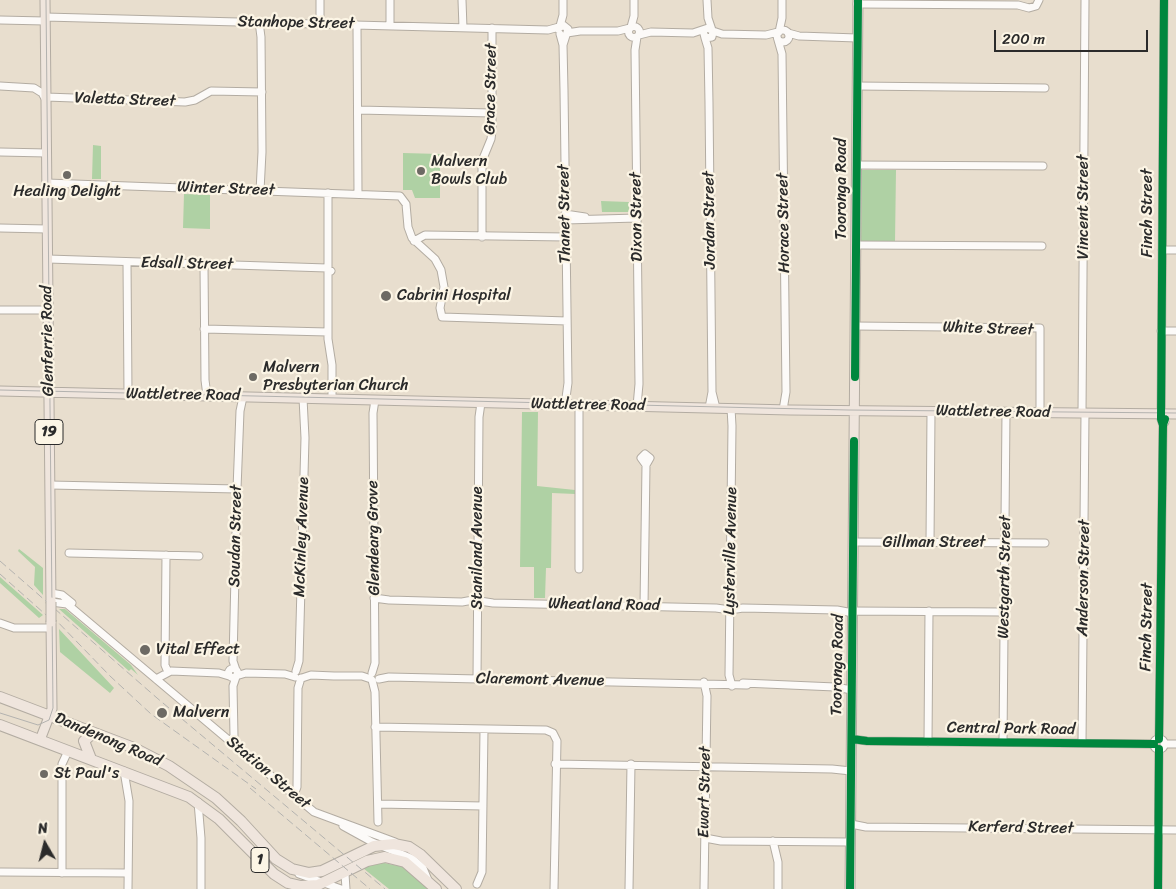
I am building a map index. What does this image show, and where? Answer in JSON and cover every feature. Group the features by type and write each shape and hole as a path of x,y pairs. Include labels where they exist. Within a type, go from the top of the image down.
{"highway":[{"name":"Dandenong Road","path":"0,697 142,751 186,777 224,804 276,859 288,868"},
{"name":"Dandenong Road","path":"0,725 124,771 198,802 225,824 274,874 288,883 301,886 326,883 373,859 388,857 405,862 428,880 436,889"},
{"path":"91,759 84,742 93,733"},
{"path":"182,794 186,777"},
{"name":"1","path":"288,868 305,873 322,872 378,845 389,844 405,846 421,854 456,889"}],"main road":[{"name":"Glenferrie Road","path":"40,740 50,716 51,625 45,0"},
{"name":"Tooronga Road","path":"850,889 858,2"},
{"name":"Wattletree Road","path":"0,391 786,410 1176,414"}],"street":[{"path":"320,0 320,24"},
{"path":"390,0 390,26"},
{"path":"462,0 462,28"},
{"name":"Thanet Street","path":"563,0 568,383 580,425 579,569"},
{"name":"Dixon Street","path":"634,0 639,406"},
{"path":"707,0 708,34"},
{"name":"Horace Street","path":"782,0 786,410"},
{"name":"Vincent Street","path":"1084,413 1085,0"},
{"name":"Finch Street","path":"1158,889 1163,426 1161,331 1164,0"},
{"path":"858,2 1022,6 1036,2"},
{"name":"Stanhope Street","path":"0,20 261,22 563,30"},
{"path":"261,22 262,191"},
{"path":"357,25 358,194"},
{"name":"Grace Street","path":"482,237 482,161 492,136 492,28"},
{"path":"563,30 857,38"},
{"name":"Jordan Street","path":"708,34 712,408"},
{"path":"27,87 40,82 46,72"},
{"path":"0,86 27,87 41,92 46,100"},
{"path":"857,86 1045,88"},
{"name":"Valetta Street","path":"46,100 185,102 195,100 211,91 262,92"},
{"path":"358,110 492,113"},
{"path":"0,152 47,153"},
{"path":"856,165 1042,166"},
{"name":"Winter Street","path":"47,183 396,196 404,199 407,206 408,227 417,244"},
{"path":"328,193 332,340 330,348"},
{"path":"565,217 636,218"},
{"path":"0,228 47,229"},
{"path":"566,239 423,236 417,244 435,259 441,270 444,287 440,308 441,314 446,318 567,321"},
{"path":"856,244 1042,246"},
{"path":"1162,250 1176,250"},
{"name":"Edsall Street","path":"48,259 329,269"},
{"path":"127,262 128,394"},
{"path":"204,265 205,396"},
{"path":"0,310 48,310"},
{"path":"330,318 328,332 330,348 330,399"},
{"name":"White Street","path":"855,326 1040,328 1040,413"},
{"path":"204,329 328,332"},
{"path":"1161,331 1176,331"},
{"name":"Soudan Street","path":"233,673 240,397"},
{"name":"McKinley Avenue","path":"299,675 306,398"},
{"name":"Glendearg Grove","path":"373,400 375,727 378,822"},
{"name":"Staniland Avenue","path":"477,679 479,402"},
{"name":"Lysterville Avenue","path":"728,684 733,408"},
{"path":"930,543 931,412"},
{"name":"Westgarth Street","path":"1003,742 1006,412"},
{"name":"Anderson Street","path":"1082,743 1084,413"},
{"path":"644,606 646,466"},
{"path":"50,485 237,489"},
{"name":"Gillman Street","path":"853,542 1045,544"},
{"path":"69,554 199,556"},
{"path":"166,555 164,665 166,673"},
{"name":"Station Street","path":"51,599 65,603 133,656 158,680 314,812 405,846"},
{"name":"Wheatland Road","path":"374,600 853,611 1004,612"},
{"path":"928,742 929,612"},
{"path":"0,623 14,628 51,625"},
{"path":"158,680 166,673 375,676"},
{"path":"228,740 232,725 233,673"},
{"path":"291,793 296,781 299,675"},
{"name":"Claremont Avenue","path":"375,676 852,687"},
{"name":"Ewart Street","path":"704,889 707,684"},
{"path":"375,727 546,730 553,733 556,741 554,889"},
{"path":"477,884 482,874 484,730"},
{"name":"Central Park Road","path":"852,741 1176,744"},
{"path":"62,873 62,764 68,750"},
{"path":"555,763 851,769"},
{"path":"630,889 631,764"},
{"path":"124,771 127,794 128,889"},
{"path":"198,802 201,838 200,889"},
{"path":"378,804 483,806"},
{"name":"Station Street","path":"338,822 357,835 413,859 423,868 428,880"},
{"name":"Kerferd Street","path":"850,827 1176,830"},
{"path":"357,835 360,844 359,854"},
{"path":"705,841 850,842"},
{"path":"776,841 778,889"},
{"path":"288,868 304,877 341,889"},
{"path":"0,872 128,873"},
{"path":"345,874 346,889"},
{"path":"301,886 316,889"}],"green space":[{"path":"93,145 101,146 101,179 92,179"},
{"name":"Malvern Bowls Club","path":"403,153 440,154 440,198 415,198 412,190 403,190"},
{"path":"862,170 896,170 895,242 861,241"},
{"path":"184,194 210,195 210,229 183,228"},
{"path":"601,201 629,202 629,212 602,212"},
{"path":"522,412 538,412 537,486 575,490 575,494 552,493 551,568 546,568 545,598 534,598 534,567 520,567"},
{"path":"19,549 43,568 43,595 34,585 35,567 18,551"},
{"path":"0,577 43,615 39,618 0,583"},
{"path":"59,609 65,609 131,665 138,675 131,669 129,671"},
{"path":"59,629 114,688 110,693 60,652"},
{"path":"380,862 403,867 429,889 389,889 363,868"}],"tram line":[{"path":"0,713 38,725 49,720 53,708 46,0"},
{"path":"0,390 848,410 1176,413"}],"railway":[{"path":"0,561 157,698 385,889"},
{"path":"0,574 54,622"},
{"path":"51,615 110,676 151,714 256,789"},
{"path":"250,788 370,889"}],"cycle path":[{"path":"855,377 858,0"},
{"path":"1163,425 1161,419 1164,0"},
{"path":"1159,739 1163,425 1165,419"},
{"path":"850,889 854,441"},
{"path":"852,739 867,741 1154,744"},
{"path":"1158,889 1159,749"}],"place":[{"name":"Malvern Bowls Club","path":"421,171"},
{"name":"Healing Delight","path":"67,175"},
{"name":"Cabrini Hospital","path":"386,296"},
{"name":"Malvern Presbyterian Church","path":"253,377"},
{"name":"Vital Effect","path":"145,650"},
{"name":"Malvern","path":"162,713"},
{"name":"St Paul's","path":"44,774"}]}
